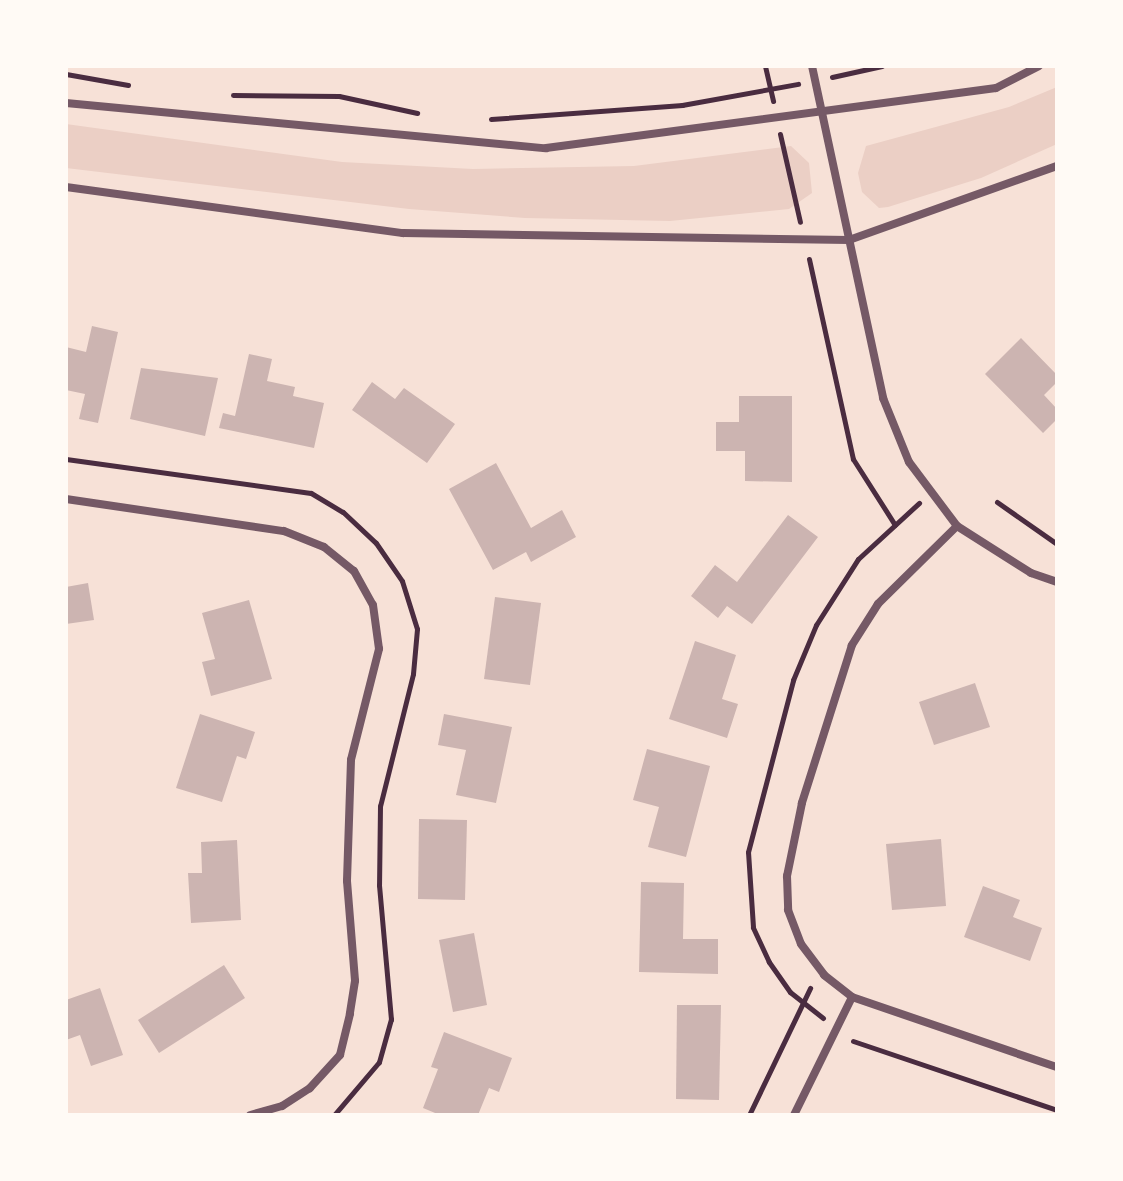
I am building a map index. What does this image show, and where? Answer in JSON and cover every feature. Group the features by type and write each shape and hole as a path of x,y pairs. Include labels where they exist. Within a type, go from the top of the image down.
{"street":[{"path":"812,66 883,398 909,462 957,526 1031,573 1057,582"},
{"path":"66,103 546,148 822,114 996,88 1039,66"},
{"path":"66,187 403,233 849,240 1057,166"},
{"path":"66,499 284,531 324,547 354,571 373,605 379,649 351,760 347,881 355,981 350,1014 340,1055 310,1088 282,1106 250,1115"},
{"path":"957,526 878,604 852,645 823,733 787,876 788,910 801,944 820,970 852,997 1057,1067"},
{"path":"794,1115 852,997"}],"path":[{"path":"765,66 853,459 895,525"},
{"path":"486,119 588,116 770,89 882,66"},
{"path":"66,74 135,86"},
{"path":"222,94 339,96 427,115"},
{"path":"66,459 311,493 343,512 376,543 402,581 417,629 413,674 380,806 379,885 391,1019 379,1062 334,1115"},
{"path":"931,492 858,559 816,625 793,680 748,852 753,927 769,962 803,1002 855,1042 1057,1110"},
{"path":"997,502 1057,544"},
{"path":"749,1115 820,970"}],"shaded area":[{"path":"1057,87 1057,144 981,178 888,207 879,208 862,192 858,173 866,146 1009,107"},
{"path":"66,124 342,162 473,169 634,166 791,146 809,163 812,193 789,209 670,221 525,218 409,209 66,168"}],"building":[{"path":"92,326 118,332 98,423 79,419 85,394 66,390 66,347 86,352"},
{"path":"1021,338 1057,375 1057,382 1044,395 1057,409 1057,419 1043,433 985,374"},
{"path":"249,354 272,359 267,381 295,387 293,396 324,403 314,448 219,428 223,413 235,416"},
{"path":"141,368 218,378 205,436 130,419"},
{"path":"372,382 395,399 404,388 455,424 427,463 352,410"},
{"path":"739,396 792,396 792,482 745,481 745,451 716,451 716,422 739,422"},
{"path":"496,463 531,528 562,510 576,537 531,562 526,552 493,570 449,489"},
{"path":"788,515 818,537 752,624 727,606 718,618 691,596 715,565 737,582"},
{"path":"88,583 94,620 66,624 66,587"},
{"path":"495,597 541,603 530,685 484,679"},
{"path":"249,600 272,679 211,696 202,662 215,659 202,613"},
{"path":"695,641 736,655 722,699 738,704 727,738 669,719"},
{"path":"975,683 990,727 934,745 919,702"},
{"path":"200,714 255,732 246,759 237,756 222,802 176,788"},
{"path":"444,714 512,727 496,803 456,795 466,750 438,745"},
{"path":"647,749 710,766 686,857 648,847 659,807 633,800"},
{"path":"419,819 467,820 465,900 418,899"},
{"path":"941,839 946,906 892,910 886,844"},
{"path":"237,840 241,920 191,923 188,873 202,873 201,842"},
{"path":"641,882 684,883 683,939 718,939 718,974 639,972"},
{"path":"983,886 1020,900 1013,917 1042,928 1030,961 964,937"},
{"path":"474,933 487,1005 453,1012 439,940"},
{"path":"224,965 245,998 159,1053 138,1020"},
{"path":"100,988 123,1055 91,1066 80,1035 66,1040 66,1000"},
{"path":"677,1005 721,1005 719,1100 676,1099"},
{"path":"444,1032 512,1058 499,1092 489,1088 478,1115 440,1115 423,1108 438,1069 431,1067"}]}
